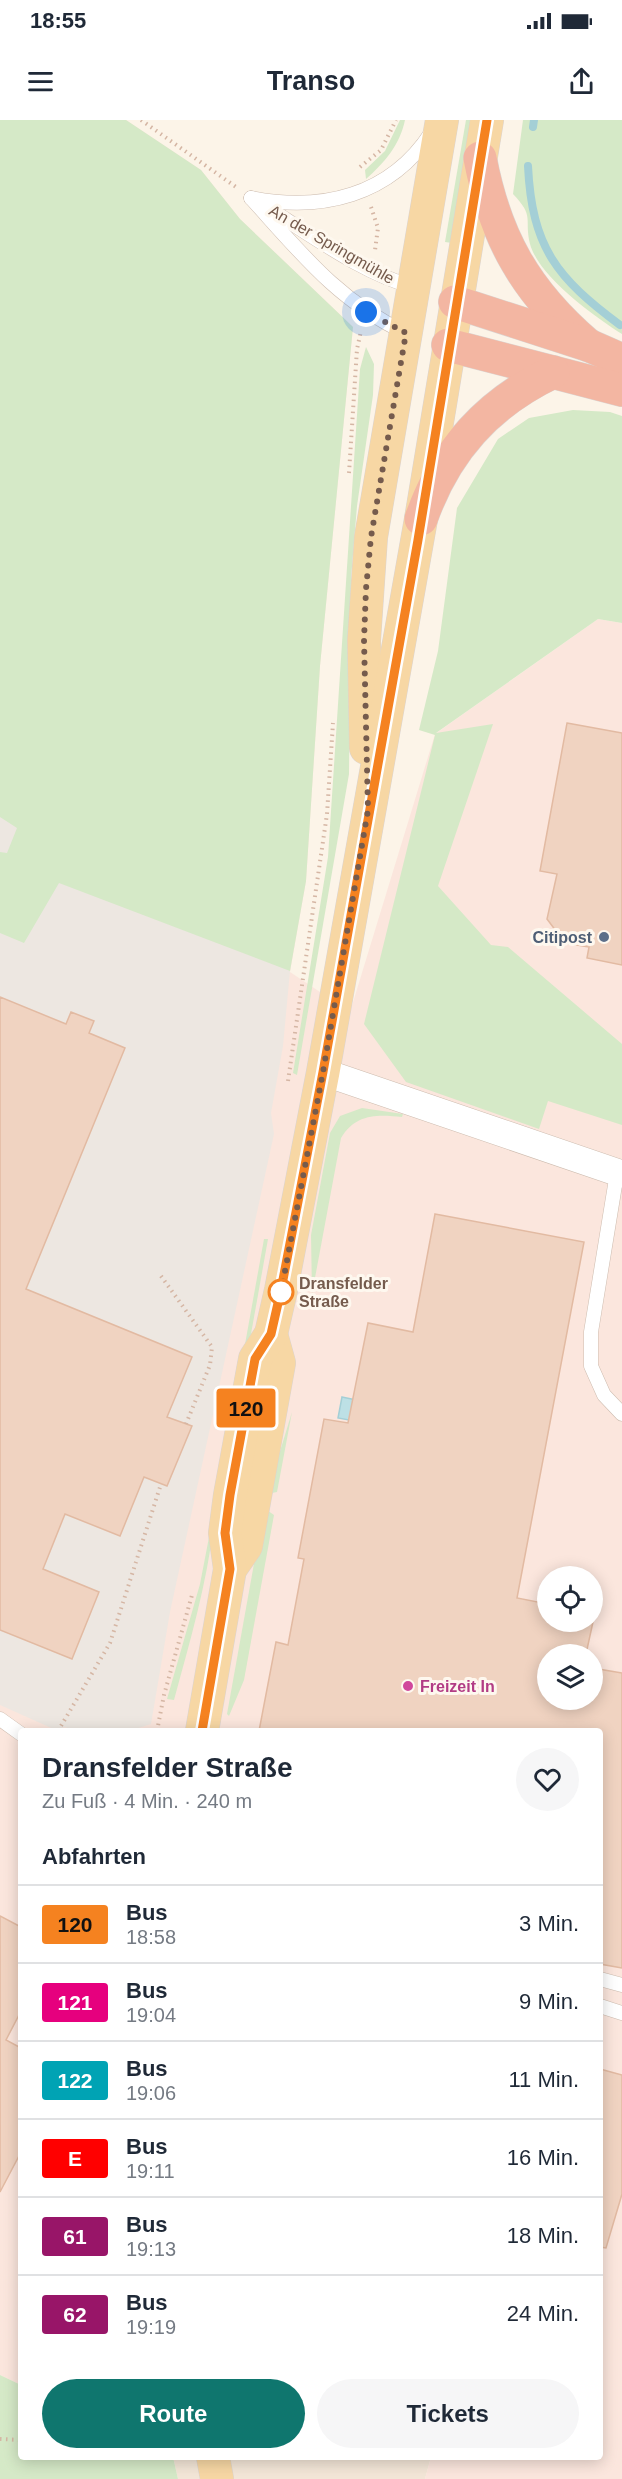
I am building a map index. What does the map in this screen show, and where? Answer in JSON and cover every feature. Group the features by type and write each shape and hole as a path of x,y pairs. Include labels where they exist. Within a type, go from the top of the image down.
{"highway":[{"path":"480,158 495,220 519,267 542,302 588,345"},
{"path":"455,302 588,345 622,360"},
{"path":"448,345 622,390"},
{"path":"421,519 441,472 470,430 509,396 553,372"}],"main road":[{"path":"368,810 364,640 371,537 441,120"},
{"path":"203,1728 230,1569 225,1533 230,1495 255,1359 271,1334 323,1072 421,519 455,302 487,120"},
{"path":"414,287 455,302"},
{"path":"406,333 448,345"},
{"path":"214,2460 217,2479"}],"street":[{"path":"323,1072 620,1173"}],"lane":[{"name":"An der Springmühle","path":"251,198 280,204 309,204 338,200 365,190 389,176 410,159 441,120"},
{"name":"An der Springmühle","path":"251,198 373,271 395,282 414,287"},
{"name":"An der Springmühle","path":"251,198 340,293 366,312 406,333"},
{"path":"620,1173 591,1332 591,1366 604,1395 622,1414"},
{"path":"0,1719 18,1732"},
{"path":"603,1980 622,1985"},
{"path":"603,2007 622,2013"}],"path":[{"name":"An der Springmühle","path":"141,120 251,198"},
{"path":"359,168 381,150 396,120"},
{"path":"348,475 357,349"},
{"path":"288,1092 327,814 333,720"},
{"path":"161,1276 212,1347 210,1365 186,1424"},
{"path":"60,1728 110,1643 161,1484"},
{"path":"158,1728 164,1695 193,1593"},
{"path":"0,2439 18,2440"}],"shaded area":[{"path":"0,120 126,120 201,170 240,219 353,327 320,666 306,881 290,972 350,1012 435,734 598,619 622,623 622,2479 425,2479 430,2460 603,2460 603,1728 18,1728 18,2384 0,2375"},
{"path":"0,744 207,873 290,971 283,1046 271,1113 274,1134 170,1612 151,1724 138,1728 51,1728 0,1705"},
{"path":"174,2460 430,2460 425,2479 178,2479"}],"green space":[{"path":"0,120 126,120 201,170 240,219 353,327 320,666 306,881 290,971 59,883 24,943 0,933 0,852 7,853 17,828 0,817"},
{"path":"400,120 405,120 395,145 385,160 366,179 365,170 385,151"},
{"path":"466,120 473,120 452,243 445,242"},
{"path":"523,120 622,120 622,334 569,295 544,270 535,257 528,235 528,218 524,208 513,194"},
{"path":"366,347 374,364 373,395 357,506 351,579 349,774 297,1075 293,1073 328,857 360,369"},
{"path":"573,410 610,412 622,416 622,623 598,619 436,733 493,724 438,886 491,945 508,947 622,1044 622,1125 548,1101 539,1129 406,1082 364,1024 435,735 419,730 438,651 457,508 498,439 529,418"},
{"path":"362,1108 403,1114 402,1117 367,1117 353,1124 341,1138 312,1294 311,1235 330,1133 340,1116"},
{"path":"264,1239 268,1239 224,1485 220,1483"},
{"path":"292,1412 277,1492 267,1494"},
{"path":"216,1501 210,1552 194,1626 174,1700 167,1699 200,1584"},
{"path":"264,1508 274,1515 244,1680 229,1716 227,1714"},
{"path":"0,2375 18,2384 18,2460 174,2460 178,2479 0,2479"}],"water":[{"path":"342,1397 385,1406 381,1426 338,1418"}],"building":[{"path":"567,723 622,733 622,965 587,958 589,947 565,943 547,919 557,874 540,871"},
{"path":"0,997 66,1024 71,1012 94,1021 89,1033 125,1048 26,1289 192,1357 167,1417 192,1426 167,1486 144,1477 120,1536 65,1514 43,1569 99,1592 72,1659 0,1630"},
{"path":"435,1214 584,1242 517,1598 537,1602 537,1632 591,1632 588,1644 537,1644 537,1710 603,1710 603,1670 622,1673 622,1968 603,1965 603,1728 260,1728 276,1642 288,1645 304,1559 298,1558 324,1419 348,1423 368,1323 413,1332"},
{"path":"0,1916 18,1925 18,2017 6,2040 18,2046 18,2158 0,2192"},
{"path":"603,2070 622,2075 622,2194 606,2248 603,2248"}],"waterway":[{"path":"533,127 534,120"},
{"path":"528,166 535,219 552,259 564,276 580,292 620,325"}],"bus line":[{"name":"120","path":"203,1728 230,1569 225,1533 230,1495 255,1359 271,1334 281,1290 323,1072 418,540 448,345 487,120"}],"place":[{"name":"Citipost","path":"604,937"},
{"name":"Dransfelder Straße","path":"281,1292"},
{"name":"Freizeit In","path":"408,1686"}],"route":[{"path":"281,1292 323,1072 368,810 364,640 366,589 371,537 406,333 366,312"}]}
